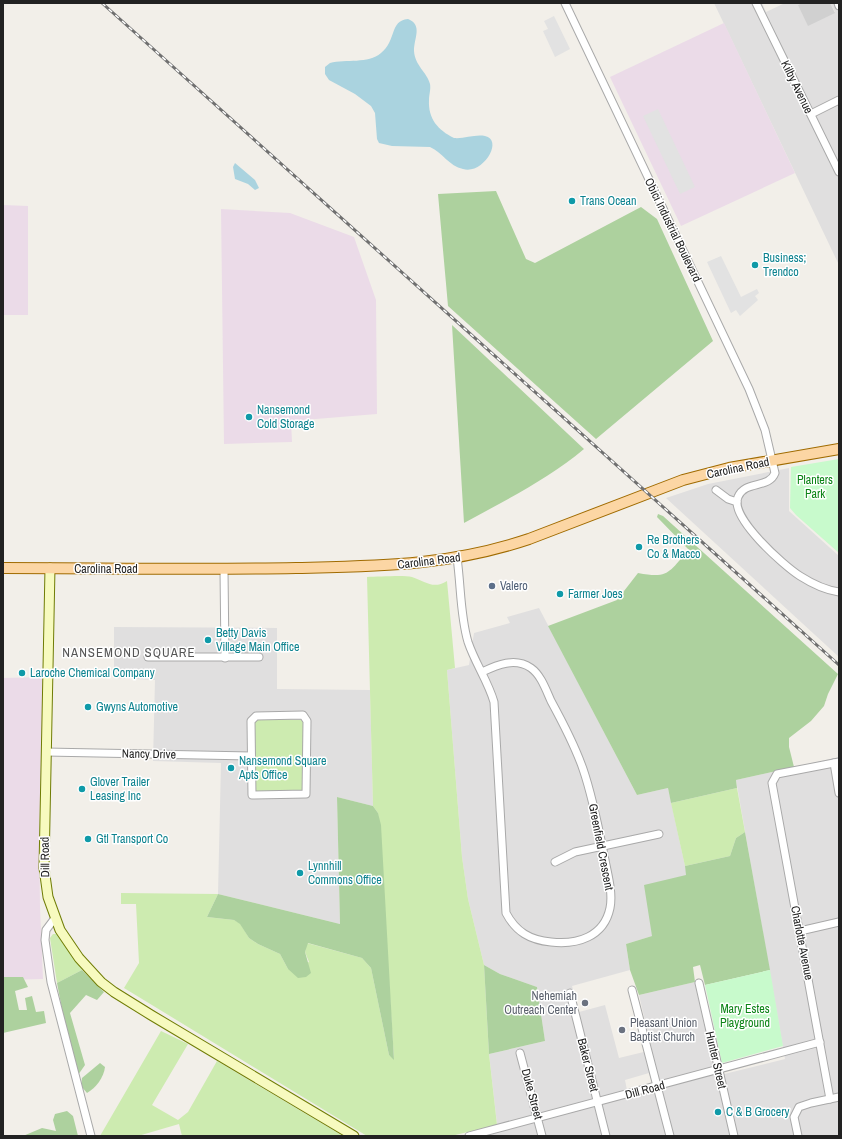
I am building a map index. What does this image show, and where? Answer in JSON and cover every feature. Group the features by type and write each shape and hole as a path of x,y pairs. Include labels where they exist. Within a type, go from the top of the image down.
{"main road":[{"name":"Carolina Road","path":"3,568 224,570 395,566 457,558 508,546 529,539 683,480 729,468 839,449"}],"street":[{"name":"Obici Industrial Boulevard","path":"565,3 749,389 765,430 775,473 772,479 743,490 739,494 737,502"},
{"name":"Kilby Avenue","path":"756,3 839,172"},
{"path":"810,114 839,100"},
{"path":"716,490 737,502 742,517 752,531 788,567 820,587 839,592"},
{"name":"Greenfield Crescent","path":"457,558 465,628 473,654 491,691 494,708 504,905 508,917 515,927 534,939 565,944 579,942 593,934 604,922 610,909 610,888 602,846 583,768 539,676 531,668 519,663 498,665 482,672"},
{"name":"Dill Road","path":"50,568 44,868 48,897 55,918 69,945 79,958 114,992 354,1136"},
{"path":"224,570 224,658"},
{"path":"148,657 259,657"},
{"path":"256,716 306,716 308,720 306,794 252,795 251,756 251,721 253,718 256,716"},
{"name":"Nancy Drive","path":"46,752 251,756"},
{"path":"836,762 839,793"},
{"name":"Charlotte Avenue","path":"830,1098 773,787 773,779 777,774 836,762"},
{"path":"555,862 575,852 659,834"},
{"path":"55,918 46,930 45,940 51,982 91,1136"},
{"path":"800,931 839,922"},
{"name":"Hunter Street","path":"699,983 734,1136"},
{"path":"632,990 670,1136"},
{"name":"Baker Street","path":"570,993 606,1136"},
{"name":"Dill Road","path":"472,1136 820,1042"},
{"name":"Duke Street","path":"520,1053 542,1136"},
{"path":"798,1136 794,1117 796,1110 804,1104 839,1097"}],"shaded area":[{"path":"714,3 762,3 766,12 785,3 802,3 798,5 835,12 830,3 839,3 839,265"},
{"path":"802,3 830,3 835,13 808,26 798,5"},
{"path":"554,16 570,49 555,57 543,31 548,29 544,21"},
{"path":"724,23 795,173 681,226 610,77"},
{"path":"658,109 695,187 680,194 643,116"},
{"path":"3,205 28,206 28,315 3,315"},
{"path":"221,209 290,213 354,237 376,300 377,414 291,421 292,442 224,444"},
{"path":"721,256 741,297 757,289 759,293 755,296 758,300 740,316 736,310 731,313 707,262"},
{"path":"789,468 789,511 839,556 839,657 666,498 708,484"},
{"path":"539,608 637,795 668,788 687,875 652,936 626,944 630,970 572,986 579,1012 605,1005 619,1058 652,1050 639,995 695,982 716,1076 785,1059 736,780 839,757 839,1136 471,1136 470,1131 497,1124 489,1054 545,1041 537,987 500,974 484,965 468,899 462,857 447,670 469,665 474,633 510,623 507,617","holes":["649,1073 652,1083 627,1090 625,1080"]},
{"path":"114,627 277,628 277,689 370,690 373,806 337,797 340,924 218,894 221,763 153,761 155,680 114,678"},
{"path":"45,677 39,828 43,979 3,980 3,678"}],"green space":[{"path":"496,191 526,259 535,263 641,207 657,219 713,341 596,439 448,306 438,194"},
{"path":"452,325 584,449 541,480 464,523"},
{"name":"Planters Park","path":"839,459 839,553 790,508 791,467"},
{"path":"658,514 663,516 838,674 824,706 811,721 789,738 789,747 794,767 736,780 737,788 671,803 668,788 637,795 548,626 617,600 638,573 657,575 668,572 672,569 689,550 657,517"},
{"path":"408,576 433,585 442,584 447,581 455,668 447,670 462,857 468,899 484,965 489,1054 497,1125 451,1136 367,1136 124,988 139,963 136,904 121,904 121,893 218,894 207,917 234,920 240,923 249,938 258,944 280,954 288,969 309,962 305,952 307,943 362,958 371,968 389,1055 394,1059 378,813 373,806 367,577"},
{"path":"255,719 305,720 304,793 254,792"},
{"path":"737,788 745,832 736,838 730,856 685,866 671,803"},
{"path":"337,797 373,806 378,813 381,825 394,1060 389,1055 371,968 362,958 308,943 305,952 311,973 306,977 298,978 288,969 280,954 258,944 249,938 240,924 234,920 207,917 218,894 340,924"},
{"path":"745,832 770,970 705,985 700,965 693,967 695,982 639,995 630,970 626,944 652,936 644,885 686,875 685,866 730,856 736,838"},
{"path":"53,934 57,934 61,938 82,970 57,983 50,938"},
{"path":"484,965 500,974 537,987 545,1041 489,1054"},
{"path":"82,970 104,992 97,1000 86,995 70,1013 85,1065 78,1075 64,1020 57,983"},
{"name":"Mary Estes Playground","path":"770,970 783,1046 722,1063 705,985"},
{"path":"3,977 23,977 28,987 15,991 19,1010 27,1010 25,998 32,996 36,1012 44,1011 46,1023 3,1033"},
{"path":"161,1031 188,1044 152,1105 178,1120 188,1112 217,1061 343,1136 182,1136 179,1124 138,1136 100,1136"},
{"path":"100,1063 105,1067 103,1075 96,1085 87,1093 81,1086 82,1078"},
{"path":"67,1111 73,1116 78,1136 23,1136 42,1128 56,1131 53,1120 55,1114"}],"water":[{"path":"408,19 413,22 416,28 417,32 414,51 416,61 430,84 429,107 435,123 448,135 454,138 485,136 490,139 492,150 489,156 478,167 463,169 458,167 430,147 392,146 379,143 377,139 375,113 371,106 355,94 329,80 325,74 325,67 330,63 370,59 381,53 386,48 398,23"},
{"path":"235,163 255,180 259,188 255,190 248,184 235,179 233,167"}],"railway":[{"path":"102,3 839,665"}],"place":[{"name":"Trans Ocean","path":"572,201"},
{"name":"Business; Trendco","path":"755,265"},
{"name":"Nansemond Cold Storage","path":"249,417"},
{"name":"Re Brothers Co & Macco","path":"639,547"},
{"name":"Valero","path":"492,586"},
{"name":"Farmer Joes","path":"560,594"},
{"name":"Betty Davis Village Main Office","path":"208,640"},
{"name":"Laroche Chemical Company","path":"22,673"},
{"name":"Gwyns Automotive","path":"88,707"},
{"name":"Nansemond Square Apts Office","path":"231,768"},
{"name":"Glover Trailer Leasing Inc","path":"82,789"},
{"name":"Gtl Transport Co","path":"88,839"},
{"name":"Lynnhill Commons Office","path":"300,873"},
{"name":"Nehemiah Outreach Center","path":"585,1003"},
{"name":"Pleasant Union Baptist Church","path":"622,1030"},
{"name":"C & B Grocery","path":"718,1112"}],"district":[{"name":"NANSEMOND SQUARE","path":"129,652"}]}
